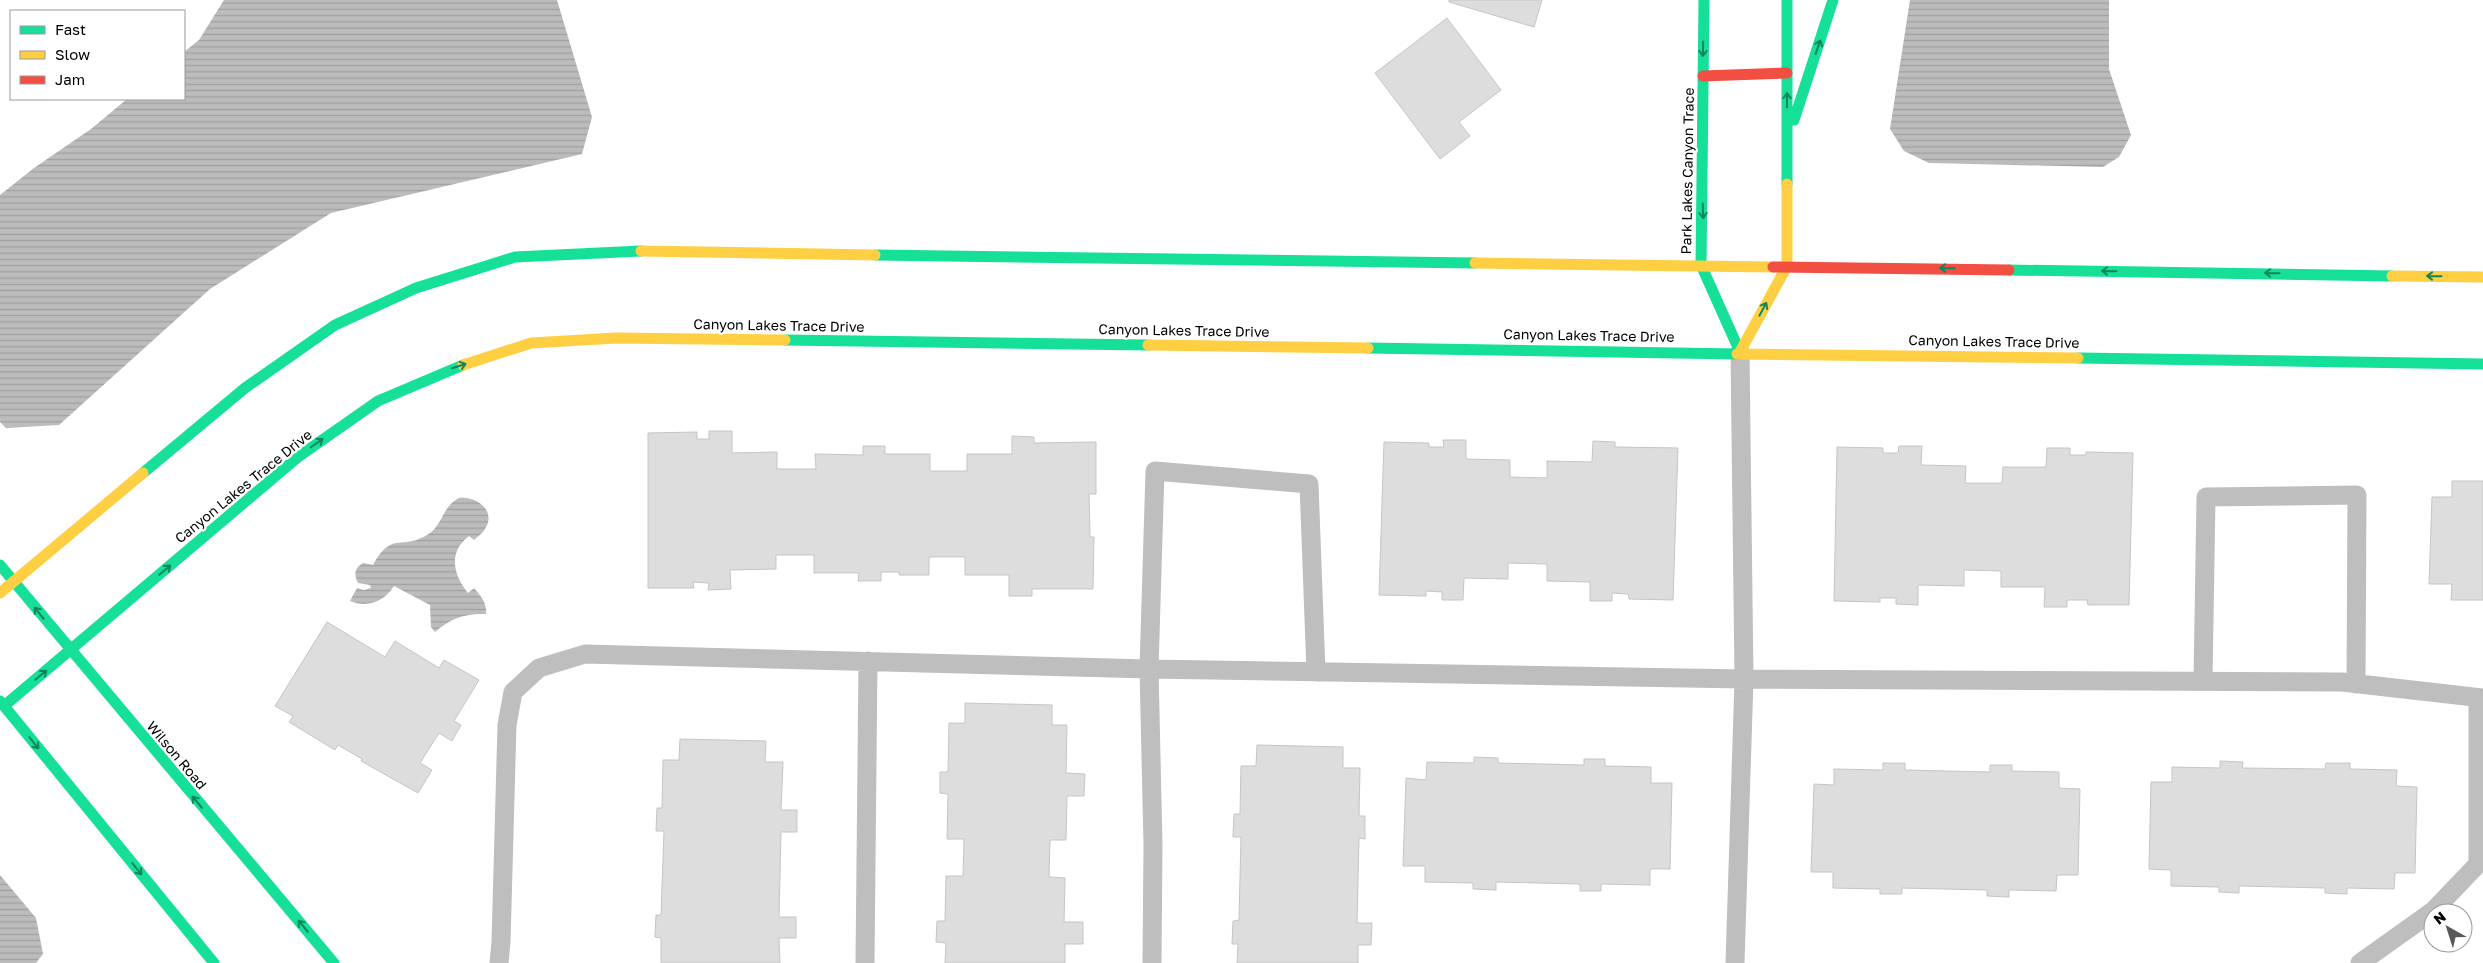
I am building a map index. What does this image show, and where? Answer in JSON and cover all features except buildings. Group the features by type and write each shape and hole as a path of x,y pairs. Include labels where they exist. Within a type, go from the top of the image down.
{"street":[{"name":"Park Lakes Canyon Trace","path":"1704,0 1701,265 1740,352"},
{"path":"1740,352 1786,266 1787,0"},
{"path":"1786,143 1833,0"},
{"path":"1703,76 1787,73"},
{"path":"0,593 246,388 335,325 416,288 515,257 614,251 2483,277"},
{"name":"Canyon Lakes Trace Drive","path":"2,703 70,651 298,457 378,401 446,370 531,343 616,338 1740,352 2483,364"},
{"name":"Wilson Road","path":"0,565 70,651 334,963"},
{"path":"2,703 214,963"}],"lane":[{"path":"1735,963 1744,679 1740,352"},
{"path":"1152,963 1149,669 1155,471 1309,484 1316,672"},
{"path":"2203,682 2206,497 2358,495 2356,684"},
{"path":"499,963 502,942 507,725 513,692 540,668 585,654 1316,672 1744,679 2356,684 2481,698 2478,864 2433,911 2360,963"},
{"path":"864,963 868,661"}],"shaded area":[{"path":"224,0 557,0 592,117 582,154 331,213 210,289 59,425 6,428 0,422 0,195 34,168 91,129 126,100 185,100 185,51 199,40"},
{"path":"1910,0 2109,0 2109,69 2131,135 2119,157 2103,167 1929,163 1904,151 1890,129"},
{"path":"459,498 472,499 487,510 488,522 485,529 474,540 469,536 462,542 458,549 455,564 463,586 468,593 474,588 477,591 484,603 486,614 458,618 435,632 431,627 430,605 394,586 390,592 375,602 363,604 350,601 357,588 364,590 371,588 370,585 358,583 356,572 360,565 363,563 373,565 380,554 392,544 410,542 427,535 436,527 449,506"},
{"path":"0,875 36,918 43,954 36,963 0,963"}],"traffic: fast":[{"path":"1704,0 1701,265 1740,352"},
{"path":"1787,0 1787,184"},
{"path":"1794,120 1833,0"},
{"path":"143,473 245,388 335,325 416,288 515,257 641,251"},
{"path":"875,255 1475,263"},
{"path":"2009,270 2392,276"},
{"path":"785,340 1148,345"},
{"path":"1368,348 1737,354"},
{"path":"2078,358 2483,364"},
{"path":"4,706 298,457 378,401 463,365"},
{"path":"0,565 334,963"},
{"path":"0,701 214,963"}],"traffic: slow":[{"path":"1740,352 1787,266 1787,184"},
{"path":"641,251 875,255"},
{"path":"1475,263 1773,267"},
{"path":"2392,276 2483,277"},
{"path":"463,365 531,343 616,338 785,340"},
{"path":"1148,345 1368,348"},
{"path":"1737,354 2078,358"},
{"path":"0,593 143,473"}],"traffic: jam":[{"path":"1703,76 1787,73"},
{"path":"1773,267 2009,270"}]}
